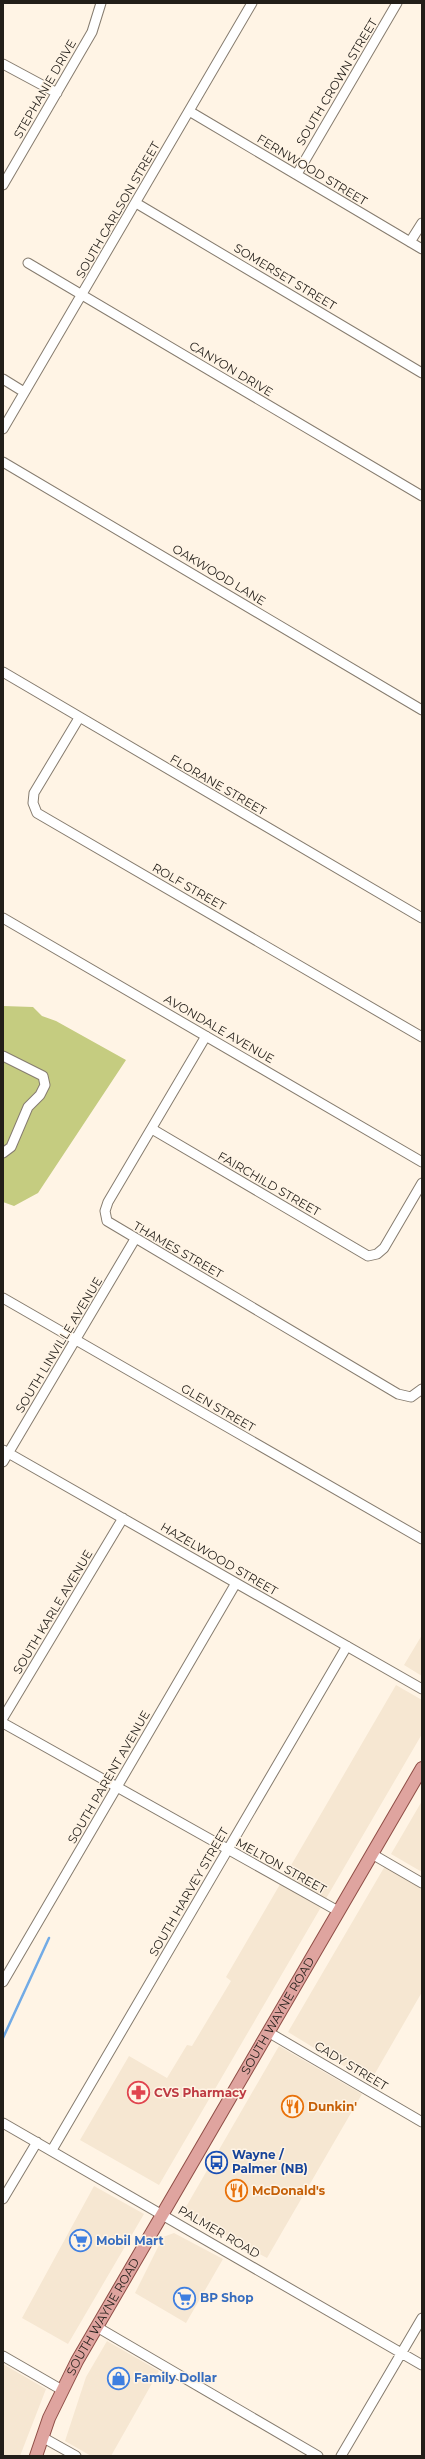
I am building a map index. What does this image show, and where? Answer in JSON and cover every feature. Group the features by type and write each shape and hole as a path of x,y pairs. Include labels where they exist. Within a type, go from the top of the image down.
{"main road":[{"name":"SOUTH WAYNE ROAD","path":"36,2456 42,2437 62,2390 162,2213 422,1768"}],"street":[{"name":"STEPHANIE DRIVE","path":"3,185 92,32 101,3"},
{"name":"SOUTH CARLSON STREET","path":"3,429 252,3"},
{"name":"SOUTH CROWN STREET","path":"297,174 397,3"},
{"path":"3,64 57,93"},
{"name":"FERNWOOD STREET","path":"189,111 422,249"},
{"name":"SOMERSET STREET","path":"136,203 422,373"},
{"path":"410,242 422,223"},
{"name":"CANYON DRIVE","path":"28,263 422,496"},
{"path":"3,379 24,392"},
{"name":"OAKWOOD LANE","path":"3,462 422,710"},
{"name":"FLORANE STREET","path":"3,672 422,918"},
{"name":"ROLF STREET","path":"79,718 34,793 33,803 37,813 422,1037"},
{"name":"AVONDALE AVENUE","path":"3,918 422,1162"},
{"name":"THAMES STREET","path":"206,1036 105,1211 105,1218 110,1224 398,1394 410,1397 422,1389"},
{"path":"3,1056 30,1068 43,1076 45,1085 40,1095 28,1107 10,1146 3,1152"},
{"name":"FAIRCHILD STREET","path":"152,1129 362,1254 374,1255 384,1248 422,1182"},
{"name":"SOUTH LINVILLE AVENUE","path":"3,1462 6,1452 76,1339 135,1239"},
{"name":"GLEN STREET","path":"3,1298 422,1539"},
{"name":"HAZELWOOD STREET","path":"6,1452 422,1689"},
{"name":"SOUTH KARLE AVENUE","path":"3,1718 123,1518"},
{"name":"SOUTH PARENT AVENUE","path":"3,1982 236,1583"},
{"name":"SOUTH HARVEY STREET","path":"52,2150 347,1646"},
{"name":"MELTON STREET","path":"3,1723 338,1911"},
{"path":"372,1854 422,1883"},
{"name":"CADY STREET","path":"268,2032 422,2122"},
{"name":"PALMER ROAD","path":"3,2123 162,2213 422,2365"},
{"path":"3,2199 37,2142"},
{"path":"341,2456 422,2318"},
{"path":"98,2327 318,2456"},
{"path":"3,2356 62,2390"},
{"path":"42,2437 76,2456"}],"shaded area":[{"path":"422,1635 422,1676 404,1665"},
{"path":"396,1685 422,1700 422,1734 159,2185 80,2140 129,2056 167,2078 187,2045 192,2046 231,1981 226,1977"},
{"path":"422,1801 422,1872 391,1854"},
{"path":"385,1866 422,1887 422,1992 370,2082 288,2032"},
{"path":"279,2046 362,2094 267,2258 183,2212"},
{"path":"94,2186 144,2214 68,2344 22,2318"},
{"path":"174,2233 223,2259 186,2323 135,2293 163,2237"},
{"path":"107,2341 159,2371 111,2456 91,2456 65,2441 86,2377"},
{"path":"3,2364 46,2389 20,2456 3,2456"}],"green space":[{"path":"3,1006 33,1007 42,1016 56,1021 126,1060 38,1193 14,1206 3,1202"}],"waterway":[{"path":"3,2038 49,1938"}],"place":[{"name":"CVS Pharmacy","path":"139,2093"},
{"name":"Dunkin'","path":"293,2107"},
{"name":"Wayne / Palmer (NB)","path":"216,2162"},
{"name":"McDonald's","path":"237,2191"},
{"name":"Mobil Mart","path":"81,2241"},
{"name":"BP Shop","path":"184,2298"},
{"name":"Family Dollar","path":"118,2378"}]}
